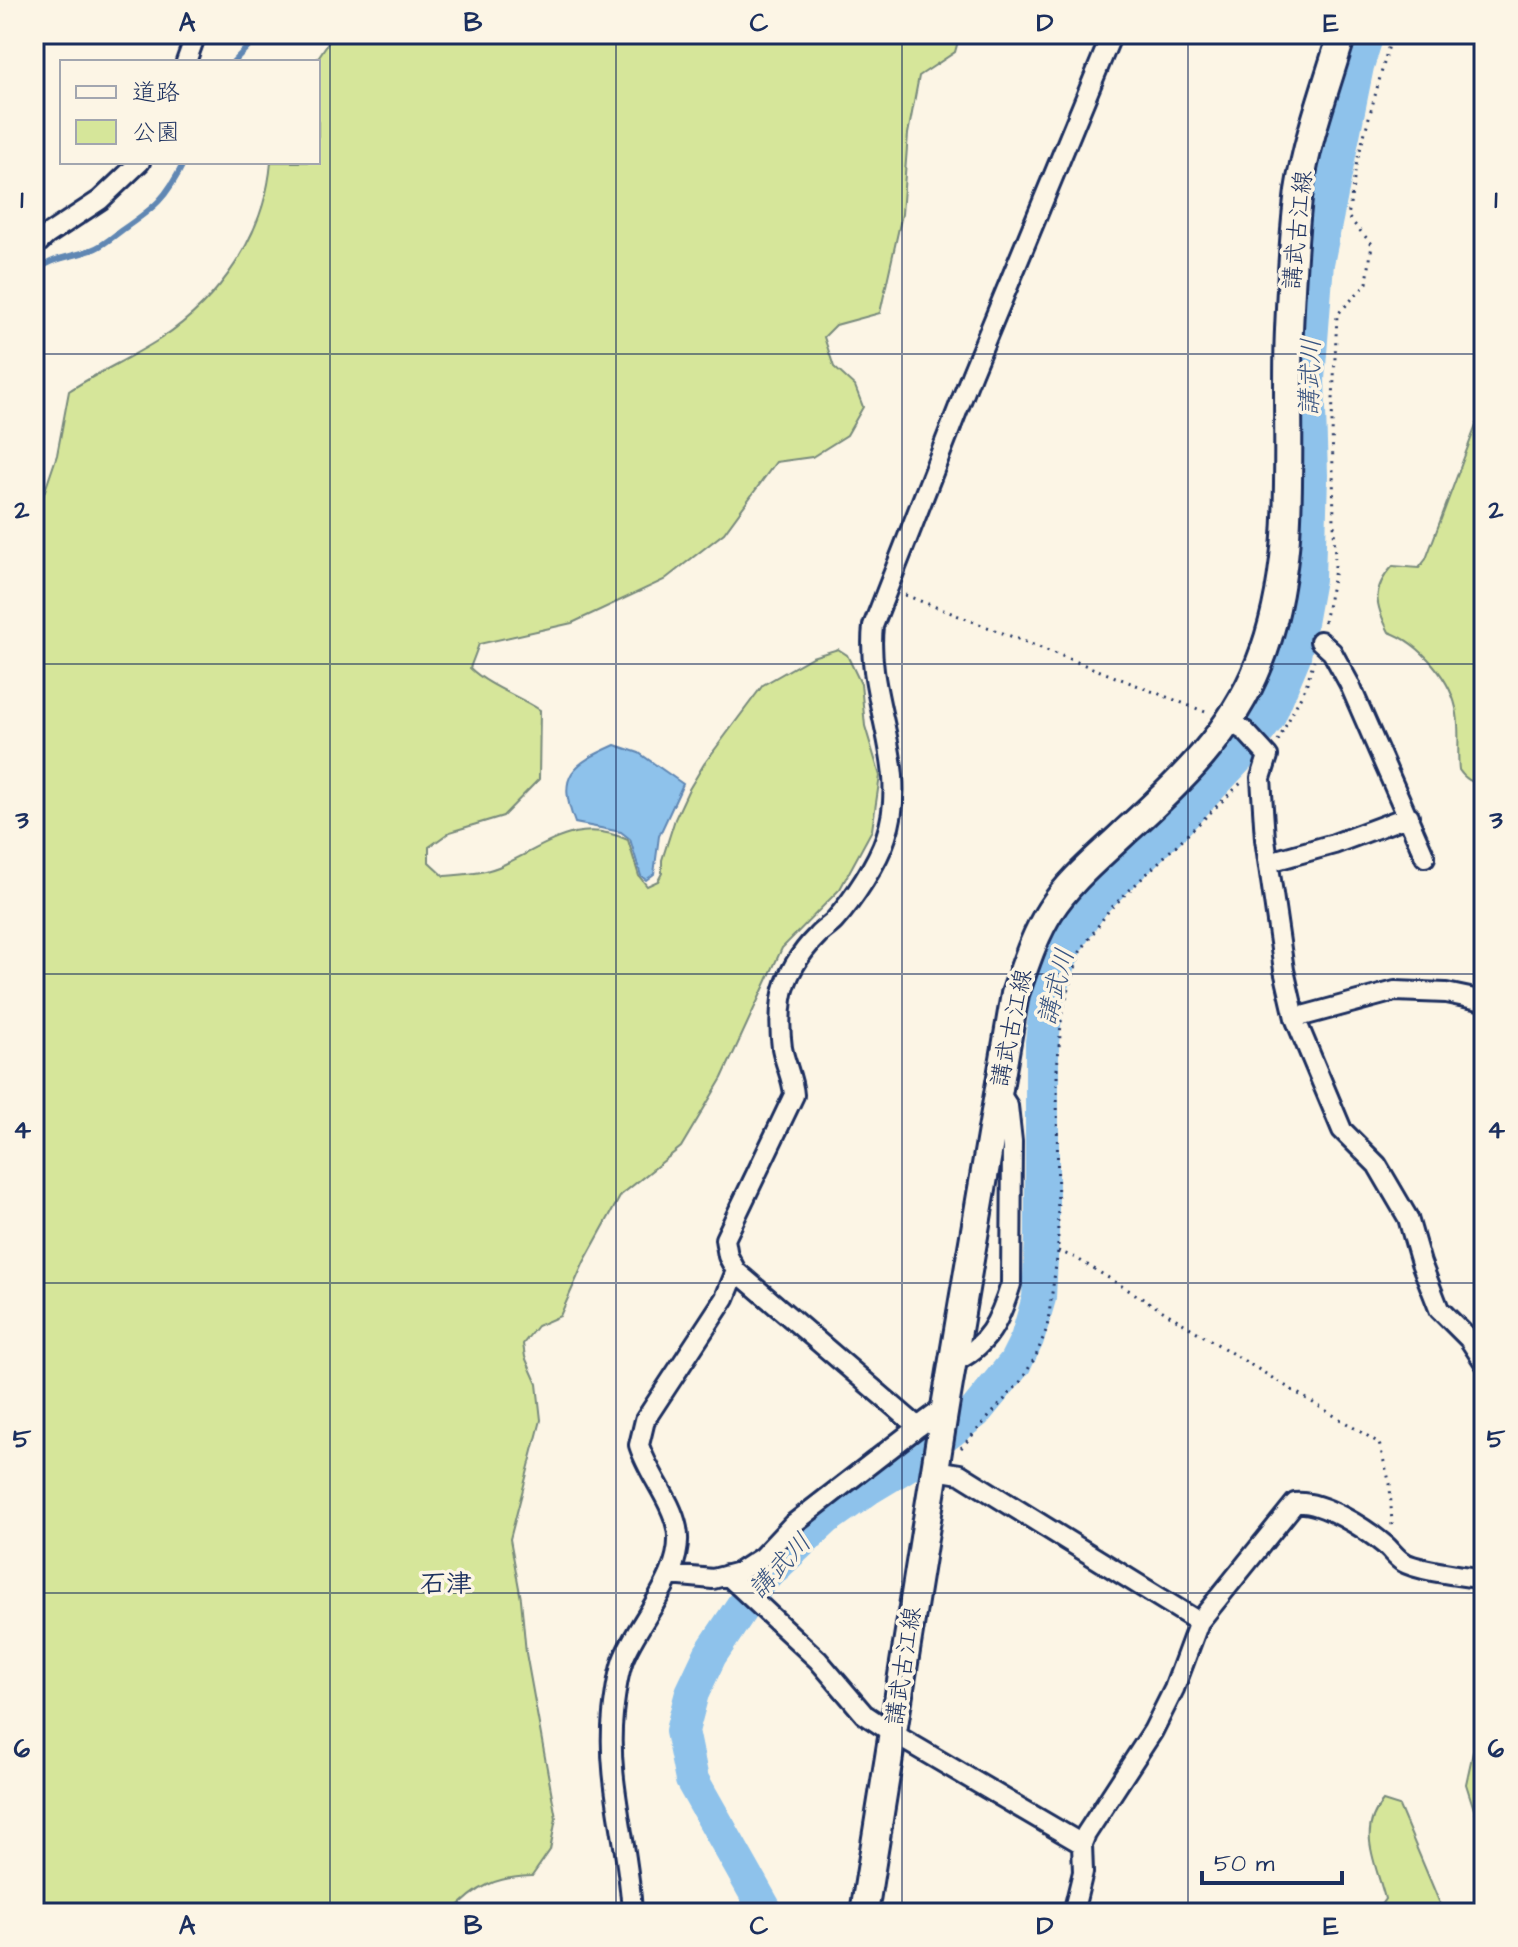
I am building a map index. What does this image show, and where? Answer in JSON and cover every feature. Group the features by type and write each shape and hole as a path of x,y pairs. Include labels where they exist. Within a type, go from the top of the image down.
{"main road":[{"name":"講武古江線","path":"864,1913 1015,994 1028,955 1050,911 1079,874 1238,726 1259,666 1275,615 1286,547 1289,331 1299,189 1313,128 1342,34"}],"street":[{"path":"187,60 196,34"},
{"path":"918,1427 736,1271 728,1256 725,1239 794,1095 782,1047 782,997 798,957 835,920 866,876 886,837 893,807 894,775 870,651 873,626 1112,34"},
{"path":"34,247 100,200 138,164"},
{"path":"1320,641 1332,652 1349,683 1425,857"},
{"path":"1238,726 1266,753 1261,778 1269,862 1284,970 1295,1018 1342,1130 1377,1165 1408,1218 1439,1309 1469,1339 1484,1362"},
{"path":"1269,862 1334,844 1409,816"},
{"path":"1295,1018 1395,991 1446,993 1484,1001"},
{"path":"952,1363 972,1354 986,1339 1005,1303 1011,1284 1012,1142 1008,1106 998,1089"},
{"path":"632,1913 629,1872 614,1786 612,1718 623,1661 636,1631 670,1575 679,1541 677,1526 639,1445 645,1420 725,1298 736,1271"},
{"path":"734,1581 739,1572 762,1557 793,1524 918,1427 944,1413"},
{"path":"937,1464 960,1474 1199,1622"},
{"path":"1073,1913 1083,1872 1082,1844 1094,1820 1153,1731 1179,1677 1199,1622 1295,1503 1307,1502 1318,1506 1384,1543 1403,1562 1484,1579"},
{"path":"670,1575 734,1581 818,1660 864,1714 1082,1844"}],"path":[{"path":"937,1464 1003,1404 1036,1356 1047,1328 1058,1251 1057,1069 1062,1013 1080,952 1109,910 1266,753 1306,686 1320,641 1335,570 1332,421 1337,315 1367,283 1372,244 1348,217 1357,161 1392,34"},
{"path":"886,588 1238,726"},
{"path":"1058,1251 1076,1258 1379,1443 1390,1484 1393,1517 1384,1543"}],"green space":[{"path":"334,34 960,34 955,52 919,76 908,134 902,214 880,313 836,325 824,337 834,367 855,386 863,407 847,435 812,457 776,462 724,533 664,580 572,623 479,644 470,668 540,710 539,779 503,816 450,832 429,847 429,862 444,876 482,872 564,836 594,831 628,840 639,876 647,886 658,881 675,819 688,791 704,764 763,685 812,657 838,649 847,655 861,684 865,726 880,776 872,830 840,889 782,948 722,1078 681,1147 621,1195 584,1262 560,1316 537,1326 523,1344 525,1357 537,1384 541,1420 510,1539 521,1599 526,1653 556,1818 550,1850 532,1876 508,1878 488,1885 452,1913 34,1913 34,523 57,455 69,391 160,339 202,305 220,285 236,263 260,215 271,164 320,164 320,60 316,60"},
{"path":"1484,404 1484,783 1480,783 1470,780 1459,770 1457,714 1449,689 1423,654 1389,632 1378,605 1378,590 1393,566 1419,568 1426,559"},
{"path":"1484,1748 1484,1841 1466,1784 1473,1752"},
{"path":"1383,1801 1399,1806 1444,1913 1375,1913 1385,1899 1370,1836 1375,1812"}],"water":[{"path":"615,745 639,753 683,784 659,836 654,874 646,880 641,876 630,839 621,832 575,823 567,793 568,782 579,765"}],"waterway":[{"path":"235,60 260,34"},
{"name":"講武川","path":"767,1913 692,1780 682,1731 692,1693 710,1655 760,1580 826,1518 905,1466 975,1412 1015,1363 1027,1339 1039,1298 1042,1042 1047,999 1066,943 1094,901 1170,829 1240,755 1268,718 1294,656 1308,579 1311,475 1308,379 1317,263 1357,66 1367,34"},
{"path":"34,274 48,263 99,246 143,215 165,194 183,164"}],"district":[{"name":"石津","path":"446,1584"}]}
